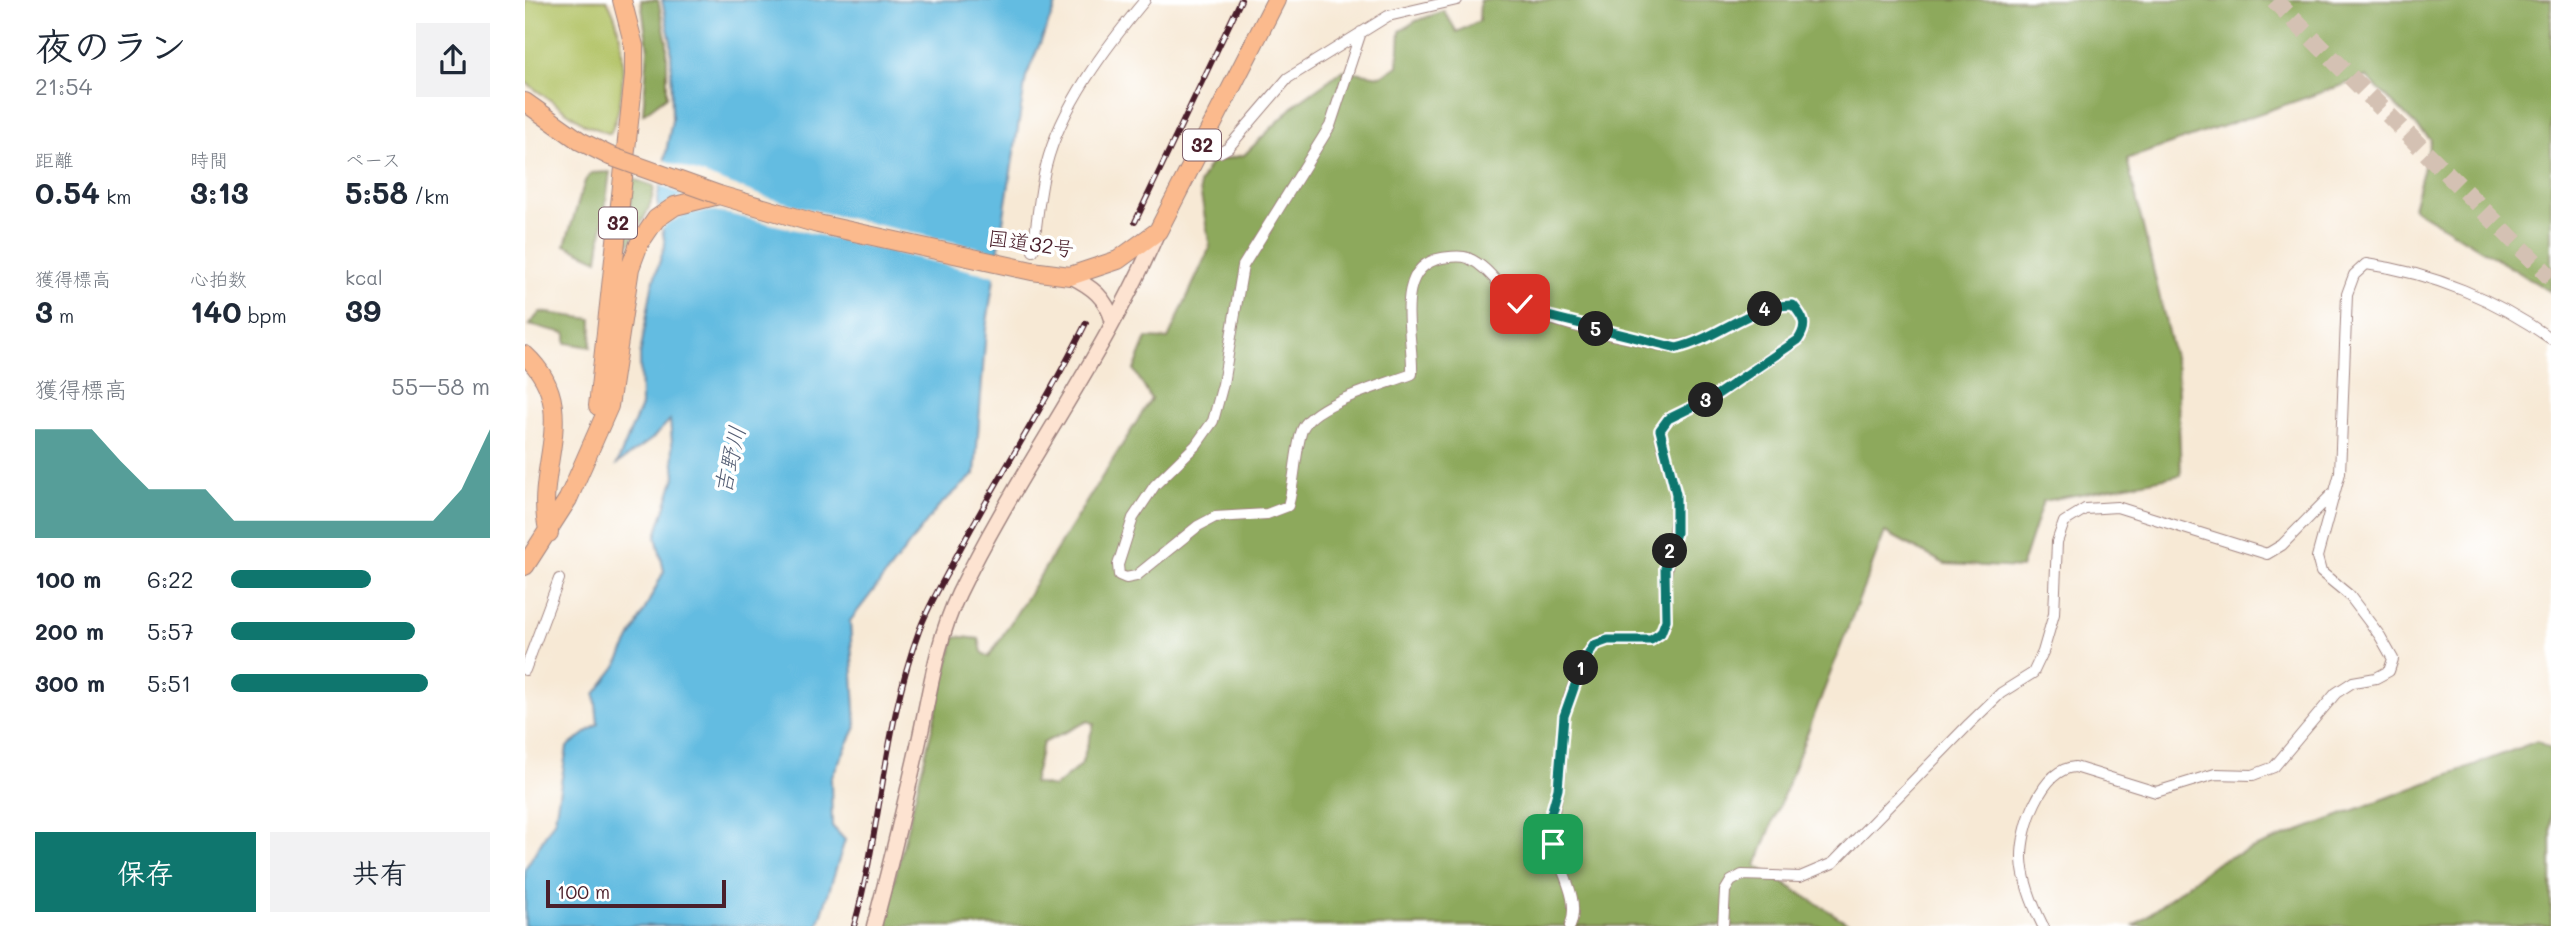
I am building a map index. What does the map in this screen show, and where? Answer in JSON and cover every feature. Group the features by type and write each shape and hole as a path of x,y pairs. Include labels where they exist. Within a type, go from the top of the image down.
{"highway":[{"name":"国道32号","path":"590,447 599,400 634,76 634,46 622,0"},
{"name":"国道32号","path":"525,102 580,141 610,156 719,195 899,242 1069,276 1102,266 1137,249 1158,231 1276,0"},
{"path":"525,113 580,141"},
{"name":"国道32号","path":"525,566 549,533 609,406 630,268 649,227 664,211 685,202 719,195"},
{"path":"525,355 547,383 554,408 555,436 544,497 544,518 549,533"}],"street":[{"path":"1033,251 1046,164 1076,95 1118,32 1145,0"},
{"path":"1201,148 1219,153 1227,148 1288,78 1388,16 1457,0"},
{"path":"1361,32 1330,126 1243,266 1223,384 1213,421 1196,445 1155,485 1133,518 1118,565 1119,575 1126,578 1136,576 1198,526 1215,517 1267,513 1288,506 1296,479 1301,434 1312,415 1412,374 1407,293 1419,271 1431,260 1466,257 1488,270 1520,304 1540,314 1677,348 1695,344 1765,309 1783,304 1793,305 1804,318 1805,330 1798,340 1715,396 1668,419 1660,430 1660,443 1669,464 1676,507 1676,533 1665,568 1666,620 1661,633 1651,640 1608,640 1594,645 1582,665 1564,716 1558,789 1551,814 1553,844 1573,899 1570,926"},
{"path":"874,926 899,834 942,635 959,593 1136,281 1158,231"},
{"path":"2043,926 2032,903 2022,860 2024,836 2038,800 2053,777 2064,768 2075,767 2156,792 2215,774 2253,775 2274,767 2336,693 2353,682 2376,678 2389,671 2393,659 2380,636 2349,595 2321,572 2317,557 2340,473 2347,294 2354,275 2366,264 2391,267 2489,299 2551,339"},
{"path":"1069,276 1092,288 1104,300 1113,322"},
{"path":"1723,926 1725,891 1731,881 1742,875 1800,877 1833,863 1993,701 2033,673 2043,652 2054,614 2057,542 2064,523 2085,509 2117,507 2267,554 2282,545 2334,493"},
{"path":"525,670 559,579"}],"green space":[{"path":"525,0 607,0 619,31 623,67 620,103 610,134 584,124 525,82"},
{"path":"641,0 658,0 667,42 667,96 643,114 648,49"},
{"path":"1480,0 2551,0 2551,292 2413,208 2431,140 2366,77 2127,159 2177,370 2181,475 2043,501 2021,568 1945,564 1885,532 1756,866 1853,926 883,926 955,636 979,639 982,652 989,657 1151,399 1134,370 1147,338 1168,339 1210,247 1199,184 1211,162 1244,155 1298,102 1343,70 1380,76 1398,66 1400,31 1416,21 1444,11 1457,32 1479,21","holes":["1088,721 1094,724 1081,765 1054,787 1033,783 1043,743"]},
{"path":"610,172 598,260 565,245 585,181 591,173"},
{"path":"633,179 654,186 647,212 625,253"},
{"path":"540,312 592,319 591,347 566,343 566,333 529,325"},
{"path":"2537,741 2551,749 2551,926 2134,926 2217,862"}],"water":[{"name":"吉野川","path":"662,0 1058,0 1026,77 986,329 975,474 939,506 850,621 856,727 831,778 832,826 845,840 818,926 525,926 525,869 555,819 567,747 598,724 595,694 617,665 664,571 656,536 675,477 670,420 652,439 617,464 641,406 640,355 652,286 665,244 657,201 672,120 671,42"}],"pier":[{"path":"661,159 766,197 1002,253 998,277 715,211 688,213 667,224 659,232 655,210 683,195 657,184"}],"tunnel":[{"path":"2274,0 2551,278"}],"railway":[{"path":"1135,222 1241,0"},
{"path":"854,926 871,852 898,703 919,631 973,526 1086,323"}],"route":[{"path":"1520,304 1540,314 1677,348 1695,344 1765,309 1783,304 1793,305 1804,318 1805,330 1798,340 1746,376 1715,396 1668,419 1660,430 1660,443 1669,464 1676,494 1676,533 1665,568 1666,620 1661,633 1651,640 1608,640 1594,645 1582,665 1564,716 1558,789 1551,814 1553,844"}]}
